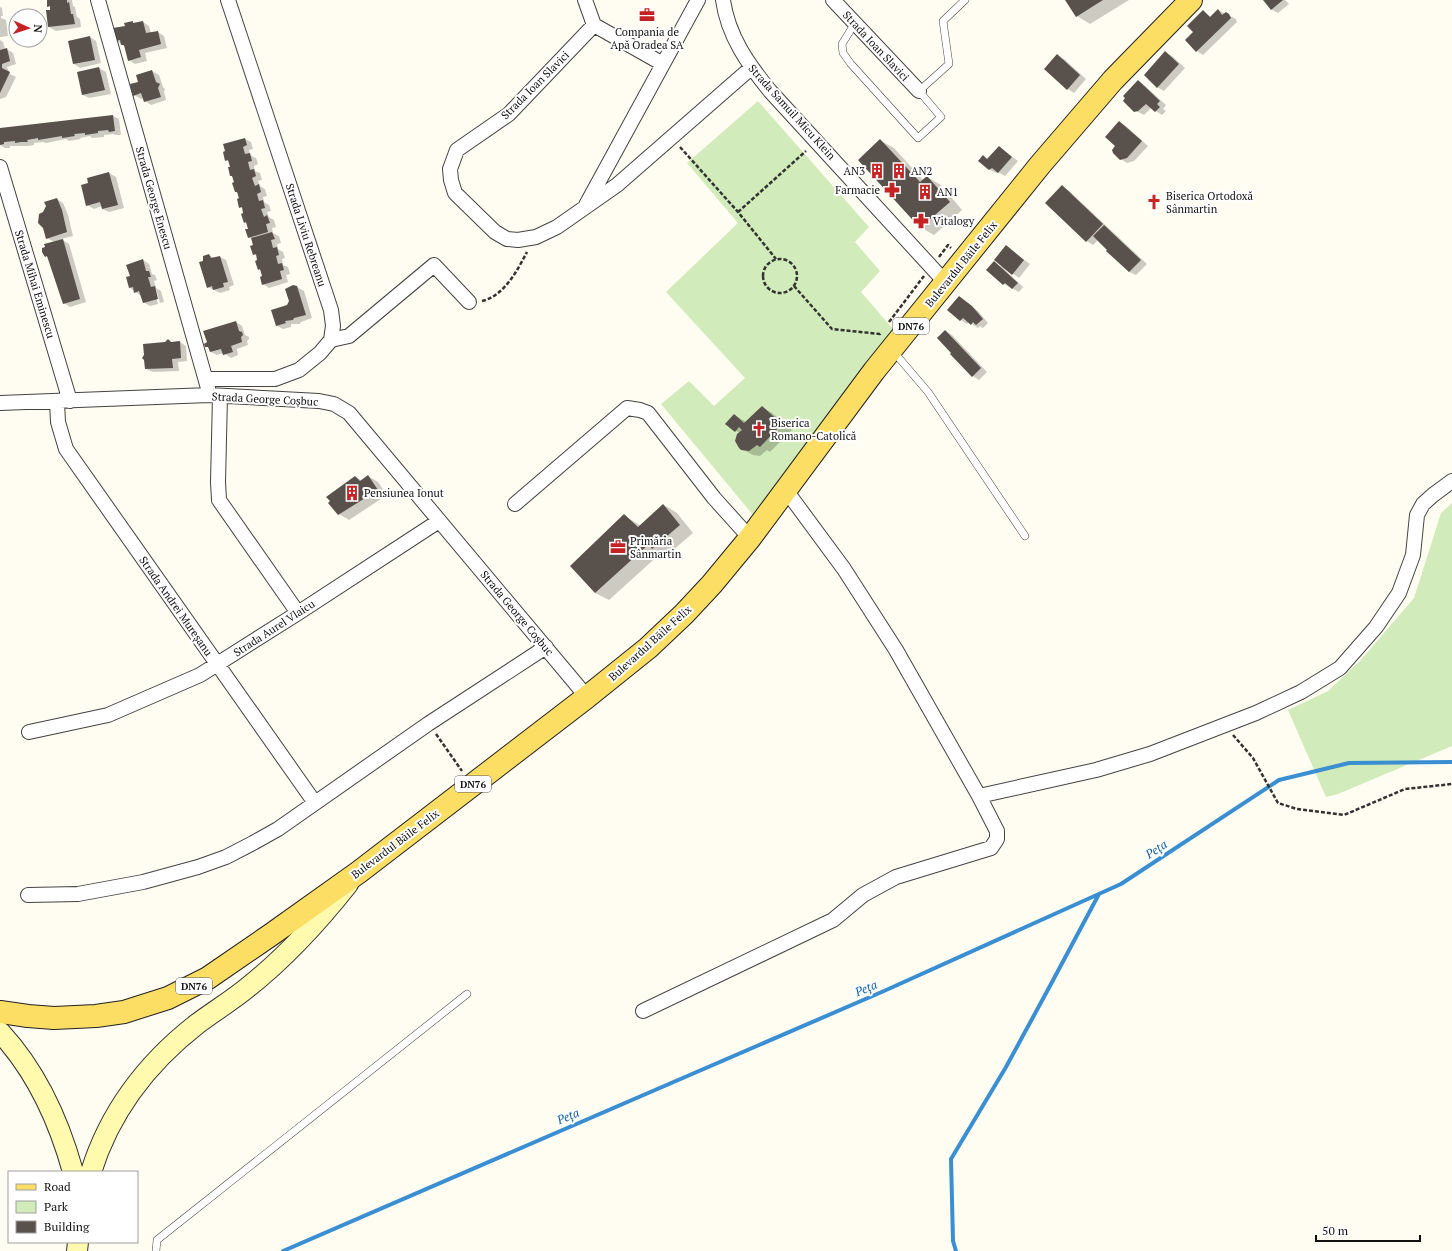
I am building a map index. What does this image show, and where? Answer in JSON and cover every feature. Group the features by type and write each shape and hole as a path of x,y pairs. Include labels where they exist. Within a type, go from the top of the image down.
{"main road":[{"name":"Bulevardul Băile Felix","path":"0,1012 54,1018 96,1016 124,1012 168,998 208,978 359,872 587,697 648,648 684,614 712,584 750,538 785,489 892,350 1040,166 1113,80 1191,0"},
{"path":"91,1171 98,1150 116,1112 143,1075 183,1036 246,989 268,970 321,918 359,872"},
{"path":"0,1032 27,1066 43,1092 56,1119 74,1171"}],"street":[{"name":"Strada George Enescu","path":"98,0 206,380 215,396 220,500 298,613"},
{"name":"Strada Liviu Rebreanu","path":"228,0 331,310 333,326 331,340"},
{"path":"585,0 594,24 663,64"},
{"name":"Strada Ioan Slavici","path":"583,208 698,0"},
{"name":"Strada Samuil Micu Klein","path":"723,0 730,31 751,68 770,91 946,283"},
{"name":"Strada Ioan Slavici","path":"833,0 919,91"},
{"name":"Strada Ioan Slavici","path":"594,24 509,114 457,150 450,169 451,180 455,193 495,232 507,239 518,240 536,237 557,227 617,185 751,68"},
{"name":"Strada Mihai Eminescu","path":"0,167 64,401"},
{"path":"206,380 275,379 299,370 320,353 331,340 349,336 434,265 469,302"},
{"name":"Strada George Coșbuc","path":"0,403 215,396 319,401 334,404 349,413 587,697"},
{"name":"Strada Andrei Mureșanu","path":"64,401 58,422 66,449 315,802"},
{"path":"515,504 627,408 648,413 714,498 750,538"},
{"path":"979,796 1096,770 1143,756 1224,725 1301,692 1340,668 1376,627 1398,593 1413,555 1417,514 1423,504 1433,494 1452,481"},
{"path":"643,1011 833,920 863,895 896,877 991,848 997,839 997,831 979,796 884,632 844,569 785,489"},
{"name":"Strada Aurel Vlaicu","path":"29,732 108,715 200,675 298,613 439,520"},
{"path":"28,895 78,894 143,882 198,867 226,857 278,829 428,724 546,647"}],"lane":[{"path":"919,91 949,64 943,21 965,0"},
{"name":"Strada Ioan Slavici","path":"855,23 842,44 843,53 850,64 918,138 941,116 919,91"},
{"path":"892,350 928,392 1025,536"},
{"path":"156,1251 157,1240 467,994"}],"path":[{"path":"672,138 738,212 776,259"},
{"path":"738,212 817,141"},
{"path":"469,302 489,299 505,287 522,262 536,237"},
{"path":"794,286 832,328 880,334 948,245 964,260"},
{"path":"776,259 786,260 794,266 797,276 794,286 784,292 778,292 768,287 764,277 764,271 767,266 776,259"},
{"path":"428,724 472,785"},
{"path":"1224,725 1254,758 1278,803 1297,809 1344,815 1404,789 1452,784"}],"green space":[{"path":"758,101 869,227 855,242 880,271 861,292 893,329 753,515 661,404 689,381 714,406 745,378 666,292 738,223 687,163"},
{"path":"1452,503 1452,746 1338,794 1326,797 1288,710 1328,691 1360,661 1414,598 1441,513"}],"building":[{"path":"47,0 67,0 67,3 69,2 71,14 73,14 75,24 48,27 48,10 50,10 50,6 47,7"},
{"path":"1065,0 1103,0 1076,17"},
{"path":"1263,0 1283,0 1271,10"},
{"path":"1218,9 1222,15 1226,12 1231,18 1196,52 1185,40 1193,32 1187,26 1203,10 1210,17"},
{"path":"133,21 133,23 143,21 146,33 158,31 161,44 139,50 141,57 128,61 124,45 121,45 120,40 115,41 113,28 125,26 124,23"},
{"path":"90,36 95,60 73,64 68,41"},
{"path":"7,48 10,61 2,64 2,68 10,72 0,93 0,50"},
{"path":"1165,51 1179,64 1157,88 1144,75"},
{"path":"1057,54 1080,75 1067,90 1044,69"},
{"path":"99,67 105,90 82,95 77,72"},
{"path":"152,70 156,82 160,84 158,88 161,97 144,102 141,93 133,96 130,84 138,82 136,75"},
{"path":"1138,80 1160,101 1157,104 1160,107 1155,112 1146,104 1138,111 1134,112 1123,101 1125,98 1123,96"},
{"path":"113,115 115,131 98,131 98,133 85,135 85,133 74,134 75,136 62,138 62,136 38,140 38,138 27,140 28,142 4,142 4,144 0,145 0,128"},
{"path":"1119,121 1142,141 1127,158 1120,160 1113,153 1112,150 1115,146 1105,137"},
{"path":"245,138 247,145 243,147 245,154 250,153 252,161 248,162 250,170 254,169 256,176 252,178 255,186 259,184 261,192 257,194 259,201 263,200 265,208 261,209 264,217 267,215 270,223 266,224 268,232 248,238 245,229 248,229 246,222 244,223 241,214 243,213 242,207 239,208 237,199 239,198 232,183 234,182 232,176 230,176 228,160 225,161 223,152 225,151 223,144"},
{"path":"880,139 920,182 927,176 950,202 920,228 858,160"},
{"path":"999,146 1012,157 998,173 992,168 989,170 978,161 983,155 987,159"},
{"path":"109,172 118,205 102,209 100,202 86,206 81,185 88,183 87,178"},
{"path":"1062,185 1103,224 1086,242 1045,203"},
{"path":"57,198 62,210 67,232 46,239 43,228 38,223 39,214 43,212 46,206 44,202"},
{"path":"1104,225 1141,260 1129,272 1106,251 1107,250 1093,236"},
{"path":"272,232 275,239 271,240 273,248 277,247 279,255 276,256 278,264 282,263 284,270 280,271 282,279 262,285 260,269 258,270 255,261 257,260 256,254 253,255 250,246 253,245 251,238"},
{"path":"63,239 80,299 63,304 47,256 45,257 42,252 42,248 45,247 44,244"},
{"path":"1006,245 1024,260 1012,275 994,260"},
{"path":"209,254 211,258 220,256 228,282 223,283 224,287 213,290 212,286 207,288 199,262 203,261 203,256"},
{"path":"143,259 146,271 149,271 151,277 148,277 151,287 155,286 158,299 143,303 139,291 134,293 133,287 129,288 126,277 130,276 126,265"},
{"path":"994,261 1018,283 1012,289 1005,283 1003,285 986,270"},
{"path":"293,285 297,286 306,315 294,318 293,320 285,321 286,323 276,326 271,310 287,305 289,301 285,289"},
{"path":"959,296 972,306 983,319 976,325 973,322 971,325 963,318 960,321 947,310"},
{"path":"236,321 239,331 242,332 243,335 241,337 242,342 231,346 233,352 223,355 221,349 210,352 208,347 205,347 204,344 207,342 203,331"},
{"path":"945,330 981,368 972,377 937,338"},
{"path":"168,339 171,342 180,341 181,358 172,359 173,368 145,369 144,360 142,358 144,355 143,344 165,342"},
{"name":"Biserica Romano-Catolică","path":"762,406 782,424 760,447 757,445 749,451 741,450 735,441 737,434 742,430 739,427 735,432 725,424 734,414 744,423"},
{"name":"Pensiunea Ionut","path":"368,475 378,490 338,515 328,503 330,501 326,497 355,476 360,481"},
{"name":"Primăria Sânmartin","path":"663,504 680,525 652,549 649,544 595,593 570,566 624,514 638,527"}],"waterway":[{"name":"Peța","path":"283,1251 884,991 1121,884 1279,780 1349,763 1452,762"},
{"path":"956,1251 953,1241 951,1159 1006,1067 1099,894"}],"place":[{"name":"Compania de Apă Oradea SA","path":"647,15"},
{"name":"AN3","path":"877,171"},
{"name":"AN2","path":"899,171"},
{"name":"Farmacie","path":"892,190"},
{"name":"AN1","path":"925,192"},
{"name":"Biserica Ortodoxă Sânmartin","path":"1154,202"},
{"name":"Vitalogy","path":"921,221"},
{"name":"Biserica Romano-Catolică","path":"759,429"},
{"name":"Pensiunea Ionut","path":"352,493"},
{"name":"Primăria Sânmartin","path":"618,547"}]}
